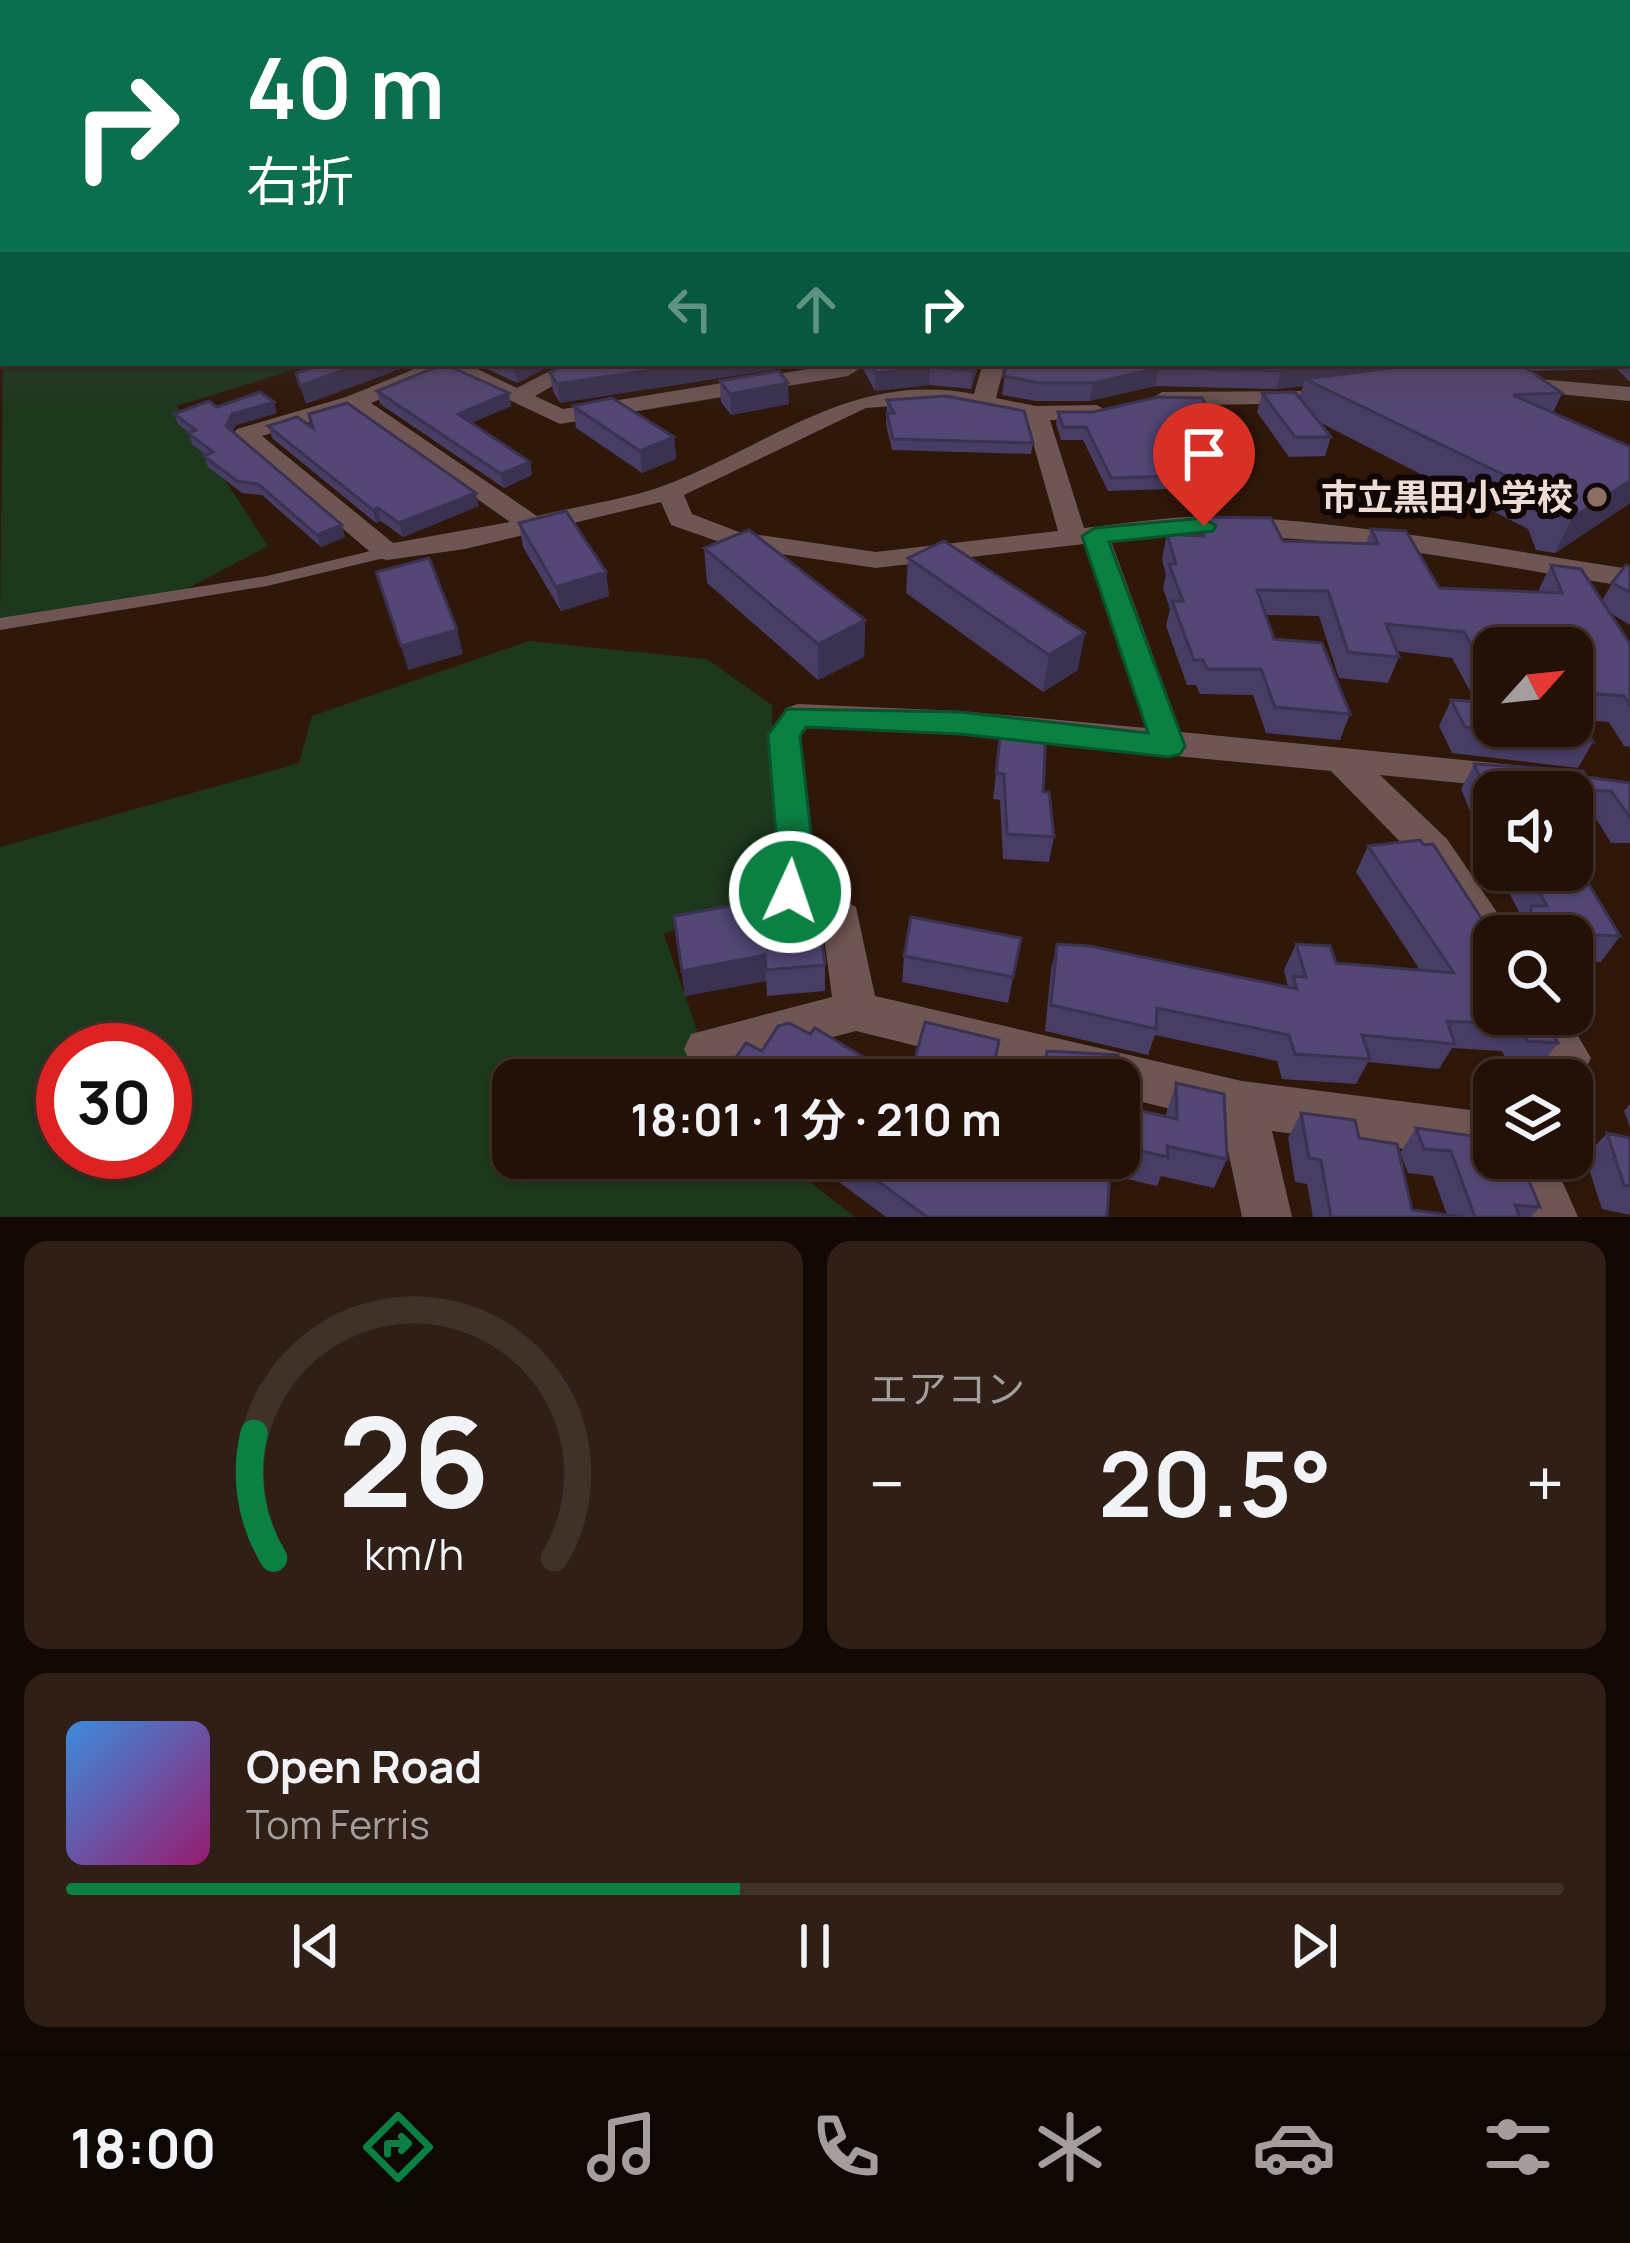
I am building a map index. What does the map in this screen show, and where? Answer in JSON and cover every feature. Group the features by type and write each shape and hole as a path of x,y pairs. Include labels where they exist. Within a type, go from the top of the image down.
{"street":[{"path":"441,366 354,402 244,434 387,551 534,526 670,492 861,402 945,395 1036,413 1090,413 1155,398 1276,401 1320,395"},
{"path":"455,366 560,417 846,366 861,402"},
{"path":"519,395 575,366"},
{"path":"984,400 993,366"},
{"path":"1575,366 1620,393"},
{"path":"1496,382 1620,393"},
{"path":"354,402 534,526"},
{"path":"1036,413 1169,746"},
{"path":"670,492 681,519 734,538 876,560 1170,526 1238,525 1460,551 1630,578"},
{"path":"856,1011 842,919 790,892 796,860 784,735 798,716 960,723 1473,771"},
{"path":"1339,757 1433,850 1475,915"},
{"path":"706,1049 856,1011 1242,1104 1473,1134"},
{"path":"1553,1035 1568,1058"},
{"path":"1242,1104 1267,1217"},
{"path":"1536,1179 1553,1217"}],"lane":[{"path":"0,624 267,581 387,551"}],"green space":[{"path":"3,366 305,366 177,406 268,546 181,592 0,619"},
{"path":"529,641 707,659 772,705 775,890 664,934 707,1059 492,1059 492,1179 806,1179 855,1217 0,1217 0,847 299,763 312,716"}],"building":[{"path":"316,366 355,366 300,386 296,373"},
{"path":"448,366 509,393 458,414 530,462 501,474 377,391"},
{"path":"562,366 677,366 557,384 550,373"},
{"path":"872,366 974,366 972,371 930,367 876,373"},
{"path":"1006,366 1320,366 1281,371 1159,368 1093,383 1039,383 1004,376"},
{"path":"1523,366 1562,393 1513,395 1630,447 1630,481 1572,518 1553,515 1544,494 1305,379 1397,367"},
{"path":"779,371 788,383 730,394 720,381"},
{"path":"260,392 274,402 232,414 226,426 342,525 317,535 258,484 237,481 204,456 213,452 188,433 196,430 174,414 209,401 217,407"},
{"path":"1295,392 1331,437 1295,437 1262,393"},
{"path":"946,396 1024,411 1033,443 893,439 887,413 894,413 887,400"},
{"path":"1158,397 1202,398 1232,449 1222,449 1238,474 1111,478 1086,427 1063,427 1058,412 1093,412"},
{"path":"612,398 674,437 640,451 573,406"},
{"path":"347,403 476,493 399,523 378,508 373,510 268,426 297,417 313,428 309,414"},
{"path":"566,511 606,572 556,587 519,523"},
{"path":"1196,517 1271,518 1283,541 1378,544 1371,529 1406,531 1439,588 1562,593 1551,565 1581,569 1630,644 1630,705 1624,696 1593,694 1593,627 1473,627 1473,648 1464,632 1386,624 1399,657 1348,652 1328,591 1257,590 1274,639 1322,643 1350,714 1275,707 1261,669 1207,669 1203,660 1194,660 1172,601 1183,601 1169,564 1176,564 1167,534 1204,536"},
{"path":"749,530 865,620 818,644 704,548"},
{"path":"944,541 1085,633 1049,655 908,558"},
{"path":"429,558 457,630 401,646 376,572"},
{"path":"1626,565 1630,567 1630,592 1612,583"},
{"path":"1451,700 1473,702 1473,728 1465,727"},
{"path":"1002,721 1046,728 1043,792 1049,792 1054,837 1007,834 1004,774 996,773"},
{"path":"1474,764 1583,771 1477,771"},
{"path":"1593,778 1630,783 1630,817 1611,791 1593,791"},
{"path":"1420,840 1424,845 1433,844 1479,915 1473,915 1473,1022 1447,1021 1455,1044 1362,1035 1370,1059 1295,1054 1289,1035 1157,1008 1156,1029 1051,1005 1057,944 1089,946 1297,989 1293,976 1306,977 1296,944 1330,946 1336,963 1454,973 1368,846"},
{"path":"786,890 788,907 818,906 825,965 766,970 765,955 682,971 674,916 741,904 741,893"},
{"path":"1538,891 1593,891 1620,936 1593,935 1593,915 1515,915 1531,913 1531,906 1547,906"},
{"path":"911,917 1021,938 1013,977 904,956"},
{"path":"925,1022 999,1040 995,1059 915,1059"},
{"path":"789,1023 810,1034 815,1028 866,1059 735,1059 746,1043 762,1051 778,1026"},
{"path":"1524,1035 1554,1035 1558,1043 1527,1041"},
{"path":"1047,1051 1118,1055 1118,1059 1046,1059"},
{"path":"1176,1083 1224,1094 1227,1159 1167,1146 1168,1157 1140,1151 1140,1111 1177,1119"},
{"path":"1301,1113 1355,1120 1359,1138 1397,1144 1412,1210 1464,1217 1331,1217 1321,1160 1309,1158"},
{"path":"1416,1128 1473,1136 1473,1179 1528,1179 1540,1207 1515,1205 1520,1217 1475,1217 1451,1151 1424,1149"},
{"path":"1607,1133 1630,1138 1630,1186 1624,1185"},
{"path":"875,1179 1110,1179 1107,1217 927,1217"}],"place":[{"name":"市立黒田小学校","path":"1597,497"}],"route":[{"path":"790,892 796,860 784,735 798,716 960,723 1169,746 1095,536 1204,526"}]}
